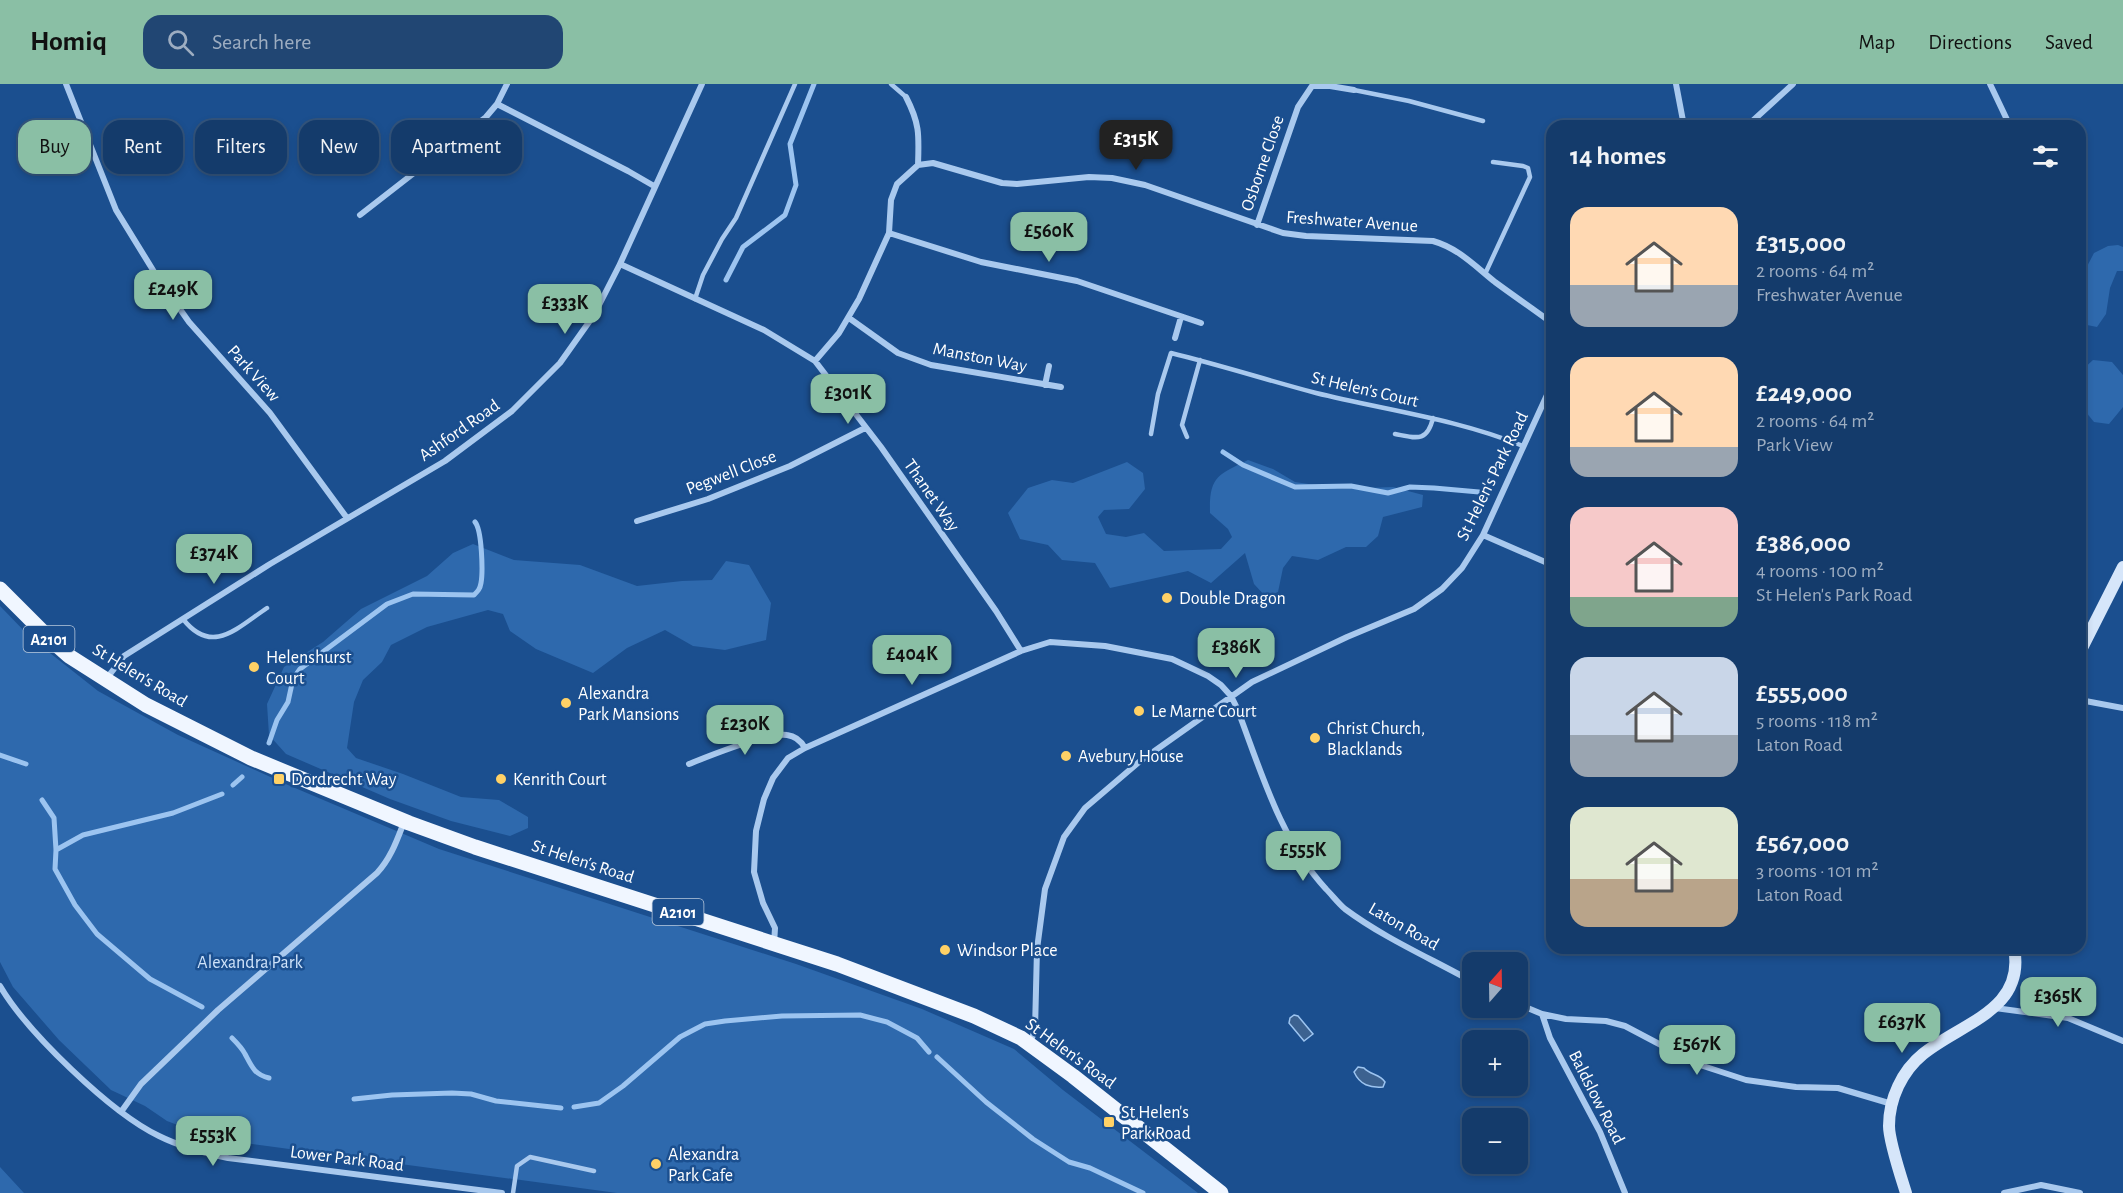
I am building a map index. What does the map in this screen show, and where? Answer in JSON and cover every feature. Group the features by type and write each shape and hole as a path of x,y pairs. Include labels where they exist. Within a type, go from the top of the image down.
{"main road":[{"name":"St Helen's Road","path":"0,589 69,656 146,705 250,758 404,822 837,964 910,991 1021,1038 1221,1193"}],"street":[{"name":"Park View","path":"66,84 116,210 156,274 189,322 270,413 347,518"},
{"path":"360,215 486,117 497,104 507,84"},
{"name":"Ashford Road","path":"106,680 124,656 347,518 445,461 512,411 560,363 594,315 620,264 702,84"},
{"path":"1676,84 1683,120"},
{"path":"1753,120 1793,84"},
{"path":"1990,84 2007,120"},
{"name":"Osborne Close","path":"1257,225 1298,107 1311,85 1354,90"},
{"path":"815,361 849,318 889,233 891,201 897,184 918,165 920,132 915,114 906,97"},
{"path":"497,104 654,186"},
{"name":"Freshwater Avenue","path":"918,165 933,163 1002,183 1017,184 1089,177 1112,178 1145,185 1283,233 1433,241 1447,245 1461,253 1485,274 1546,319"},
{"path":"889,233 981,262 1077,281 1201,323"},
{"name":"Thanet Way","path":"620,264 764,330 815,361 1001,618 1021,651"},
{"path":"1175,338 1181,317"},
{"name":"Manston Way","path":"849,318 898,353 931,366 1061,387"},
{"name":"Manston Way","path":"1046,385 1049,366"},
{"name":"St Helen's Park Road","path":"1029,1044 1035,1030 1037,950 1045,889 1064,837 1089,803 1139,762 1252,682 1414,609 1442,589 1462,568 1483,535 1546,397"},
{"name":"Pegwell Close","path":"637,521 708,499 790,466 865,428"},
{"path":"1483,535 1546,563"},
{"path":"2086,640 2123,567"},
{"path":"774,945 775,928 763,903 754,872 756,831 764,799 773,778 788,758 806,748 1021,651 1050,642 1105,645 1172,659 1208,676 1231,696"},
{"name":"Laton Road","path":"1231,696 1277,811 1309,871 1343,907 1388,936 1462,976"},
{"path":"2086,701 2123,708"},
{"path":"688,764 726,749 774,735 788,735 800,740 806,748"},
{"path":"121,1112 141,1084 218,1011 377,873 393,850 404,822"},
{"path":"1905,1193 1889,1128 1892,1104 1905,1073 1922,1055 1941,1041 1995,1008 2010,989 2017,964 2015,954"},
{"name":"Lower Park Road","path":"0,986 30,1026 60,1057 121,1112 157,1135 191,1150 228,1158 502,1193"},
{"path":"1528,1008 1566,1019 1606,1020 1625,1026 1697,1064 1746,1080 1796,1087 1838,1088 1892,1104"},
{"path":"1995,1008 2068,1018 2123,1041"},
{"name":"Baldslow Road","path":"1542,1014 1550,1038 1599,1132 1625,1193"},
{"path":"2004,1193 2041,1185 2079,1193"}],"lane":[{"path":"696,298 703,275 736,218 795,84"},
{"path":"891,84 906,97"},
{"path":"1354,90 1409,101 1483,121"},
{"path":"1485,274 1530,173 1523,165 1493,162"},
{"name":"St Helen's Court","path":"1150,434 1158,394 1171,353 1316,393 1433,418 1501,437 1523,446"},
{"path":"1187,437 1182,425 1200,360"},
{"path":"1395,434 1417,438 1424,436 1430,430 1433,418"},
{"path":"183,619 191,630 201,636 222,638 267,608"},
{"path":"513,1193 517,1166 530,1157 594,1171"}],"green space":[{"path":"2108,246 2123,247 2123,271 2117,271 2110,288 2106,314 2097,327 2087,325 2086,268 2094,253"},
{"path":"2093,360 2112,362 2123,375 2123,407 2109,424 2094,422 2086,412 2086,366"},
{"path":"1248,460 1273,469 1295,482 1342,489 1393,487 1423,495 1422,507 1383,517 1378,536 1366,547 1346,547 1318,560 1292,556 1283,568 1278,592 1266,597 1254,584 1245,553 1211,583 1188,571 1110,588 1095,563 1062,560 1048,545 1020,539 1008,513 1028,488 1052,480 1073,483 1127,462 1143,473 1145,489 1129,509 1104,510 1098,517 1106,534 1126,537 1144,533 1164,551 1221,549 1232,537 1228,529 1210,513 1211,491 1217,478"},
{"path":"473,544 514,560 580,565 637,586 712,580 726,561 749,565 771,603 766,640 725,650 693,646 665,630 627,648 593,673 536,649 510,631 503,614 488,610 427,627 391,645 382,662 363,680 354,702 347,748 356,758 461,797 499,800 528,817 528,828 510,836 451,821 390,799 286,754 269,735 267,704 284,667 323,642 361,609 427,576 453,553"},
{"name":"Alexandra Park","path":"0,606 31,638 98,691 178,735 288,785 439,849 796,964 922,1009 1014,1049 1063,1090 1198,1193 617,1193 252,1144 204,1135 167,1121 145,1106 111,1090 59,1040 13,987 0,962"},
{"path":"0,1167 24,1193 0,1193"}],"shaded area":[{"path":"1294,1015 1298,1016 1313,1034 1304,1041 1289,1023 1290,1018"},
{"path":"1358,1067 1380,1077 1385,1082 1383,1087 1362,1083 1354,1072"}],"waterway":[{"path":"726,280 743,247 785,215 796,185 790,144 814,84"},
{"path":"1223,452 1243,465 1295,487 1351,486 1388,493 1410,487 1479,492"},
{"path":"269,743 277,720 288,702 293,679 300,669 387,604 413,594 474,595 477,592 481,583 482,561 481,542 475,522"},
{"path":"0,755 26,764"},
{"path":"233,785 242,777"},
{"path":"56,850 83,835 173,813 222,794"},
{"path":"42,800 54,818 55,869 75,905 97,934 150,979 202,1007"},
{"path":"574,1107 599,1103 623,1086 680,1037 705,1024 782,1016 860,1015 887,1022 917,1038 929,1052"},
{"path":"232,1038 254,1069 269,1078"},
{"path":"937,1057 986,1102 1033,1139 1069,1162 1090,1168 1143,1193"},
{"path":"354,1099 452,1093 471,1094 496,1101 561,1108"}],"place":[{"name":"Double Dragon","path":"1167,598"},
{"name":"Helenshurst Court","path":"254,667"},
{"name":"Alexandra Park Mansions","path":"566,703"},
{"name":"Le Marne Court","path":"1139,711"},
{"name":"Christ Church, Blacklands","path":"1315,738"},
{"name":"Avebury House","path":"1066,756"},
{"name":"Dordrecht Way","path":"279,779"},
{"name":"Kenrith Court","path":"501,779"},
{"name":"Windsor Place","path":"945,950"},
{"name":"St Helen's Park Road","path":"1109,1122"},
{"name":"Alexandra Park Cafe","path":"656,1164"}]}
